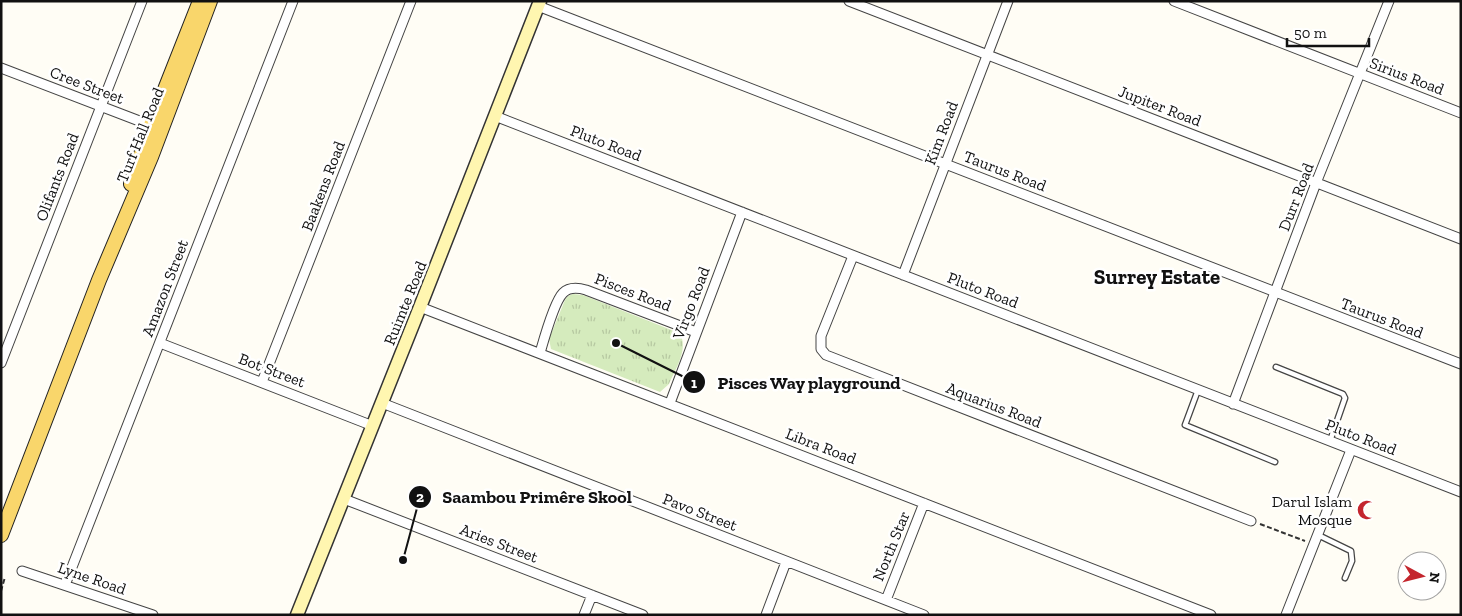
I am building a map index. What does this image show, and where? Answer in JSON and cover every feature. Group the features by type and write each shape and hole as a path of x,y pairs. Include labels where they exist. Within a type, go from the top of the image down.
{"main road":[{"name":"Turf Hall Road","path":"1,535 99,280 156,127 200,1"},
{"name":"Turf Hall Road","path":"156,127 210,1"}],"street":[{"name":"Olifants Road","path":"1,363 142,1"},
{"name":"Amazon Street","path":"66,585 293,1"},
{"name":"Baakens Road","path":"262,382 411,1"},
{"name":"Jupiter Road","path":"849,1 1461,239"},
{"name":"Kim Road","path":"903,275 1008,1"},
{"name":"Sirius Road","path":"1174,1 1461,113"},
{"name":"Durr Road","path":"1233,404 1316,183 1389,1"},
{"name":"Ruimte Road","path":"297,615 539,4"},
{"name":"Taurus Road","path":"539,4 1461,364"},
{"name":"Cree Street","path":"1,68 156,127"},
{"name":"Pluto Road","path":"495,116 1461,492"},
{"name":"Virgo Road","path":"670,403 742,212"},
{"name":"Aquarius Road","path":"853,256 821,336 821,349 826,355 1251,521"},
{"name":"Pisces Road","path":"540,353 559,299 565,291 575,288 586,290 696,332"},
{"name":"Libra Road","path":"420,308 670,403 1211,615"},
{"name":"Bot Street","path":"160,343 373,426"},
{"name":"Pavo Street","path":"382,403 924,615"},
{"path":"1286,615 1351,450"},
{"name":"Aries Street","path":"344,499 643,615"},
{"name":"North Star","path":"886,600 924,502"},
{"path":"766,615 786,562"},
{"name":"Lyne Road","path":"22,571 153,615"},
{"path":"584,615 592,595"}],"lane":[{"path":"1276,366 1343,394 1345,398 1330,442"},
{"path":"1198,390 1185,425 1275,462"},
{"path":"1318,535 1350,551 1352,561 1346,578"}],"path":[{"path":"1251,521 1314,544"},
{"path":"1,591 5,577"}],"green space":[{"path":"573,294 583,295 679,333 683,345 682,352 669,384 660,392 551,349 549,339 565,300"}],"place":[{"name":"Pisces Way playground","path":"616,343"},
{"name":"Darul Islam Mosque","path":"1367,510"},
{"name":"Saambou Primêre Skool","path":"403,560"}],"district":[{"name":"Surrey Estate","path":"1157,276"}]}
